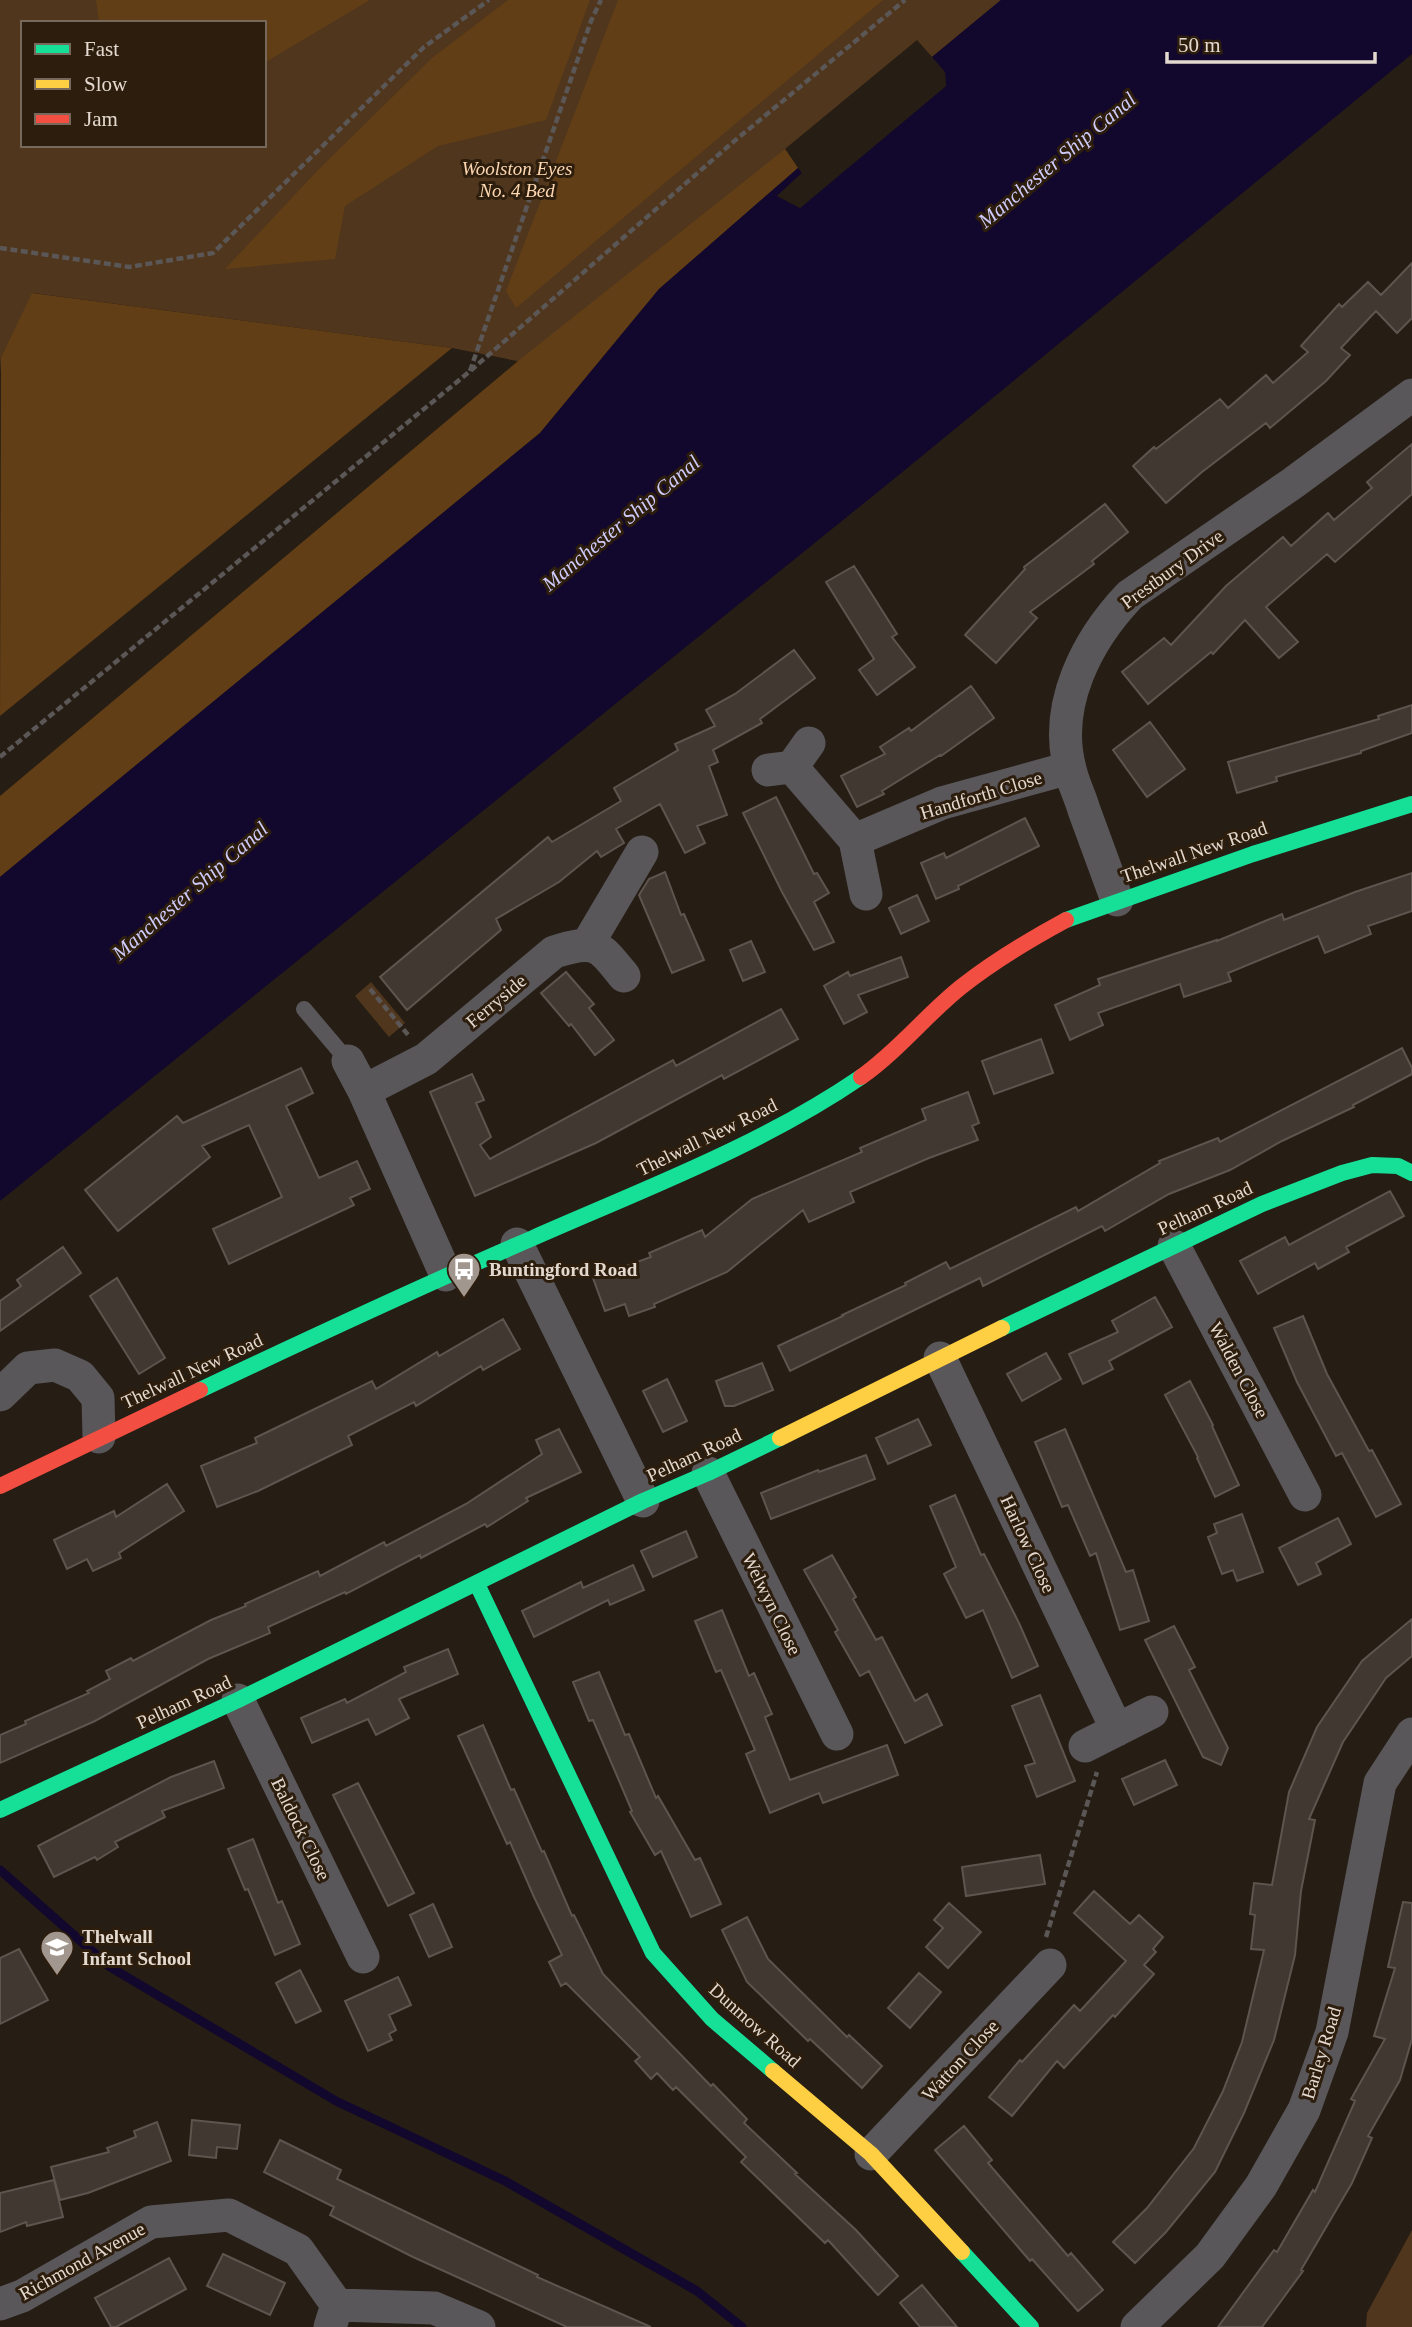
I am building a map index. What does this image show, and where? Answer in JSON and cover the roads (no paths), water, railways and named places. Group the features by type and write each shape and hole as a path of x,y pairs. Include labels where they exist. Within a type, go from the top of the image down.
{"street":[{"name":"Prestbury Drive","path":"1117,900 1069,768 1067,723 1074,682 1084,659 1109,617 1130,595 1293,483 1412,396"},
{"path":"790,760 855,840 866,894"},
{"name":"Handforth Close","path":"855,840 942,803 1069,768"},
{"name":"Thelwall New Road","path":"0,1486 446,1275 724,1155 827,1100 879,1064 960,988 1015,948 1067,919 1117,900 1412,804"},
{"path":"624,976 603,950 587,945 642,852"},
{"name":"Ferryside","path":"364,1091 426,1059 554,952 587,945"},
{"path":"348,1060 446,1275"},
{"name":"Pelham Road","path":"0,1810 238,1700 643,1501 708,1473 940,1358 1262,1204 1342,1173 1372,1165 1398,1166 1412,1173"},
{"path":"517,1244 643,1501"},
{"name":"Walden Close","path":"1174,1246 1305,1495"},
{"name":"Harlow Close","path":"940,1358 1117,1730"},
{"path":"0,1395 28,1368 55,1365 80,1376 98,1398 99,1437"},
{"name":"Welwyn Close","path":"708,1473 837,1734"},
{"name":"Dunmow Road","path":"477,1584 653,1953 712,2020 871,2154 1031,2327"},
{"name":"Baldock Close","path":"238,1700 363,1957"},
{"path":"1085,1746 1152,1712"},
{"name":"Barley Road","path":"1138,2327 1210,2256 1261,2186 1304,2110 1332,2032 1380,1783 1412,1734"},
{"name":"Watton Close","path":"871,2154 1050,1965"},
{"name":"Richmond Avenue","path":"0,2304 22,2296 151,2222 229,2215 298,2250 334,2316 434,2308 479,2327"}],"lane":[{"path":"304,1009 348,1060"}],"water":[{"name":"Manchester Ship Canal","path":"1001,0 1412,0 1412,54 900,474 0,1201 0,877 540,433 659,289 798,168 802,173 777,196 800,208 946,86 945,72 932,57"}],"waterway":[{"path":"0,1870 110,1967 336,2101 505,2181 697,2291 742,2327"}],"place":[{"name":"Buntingford Road","path":"464,1299"},
{"name":"Thelwall Infant School","path":"57,1977"}],"park label":[{"name":"Woolston Eyes No. 4 Bed","path":"517,179"}]}
